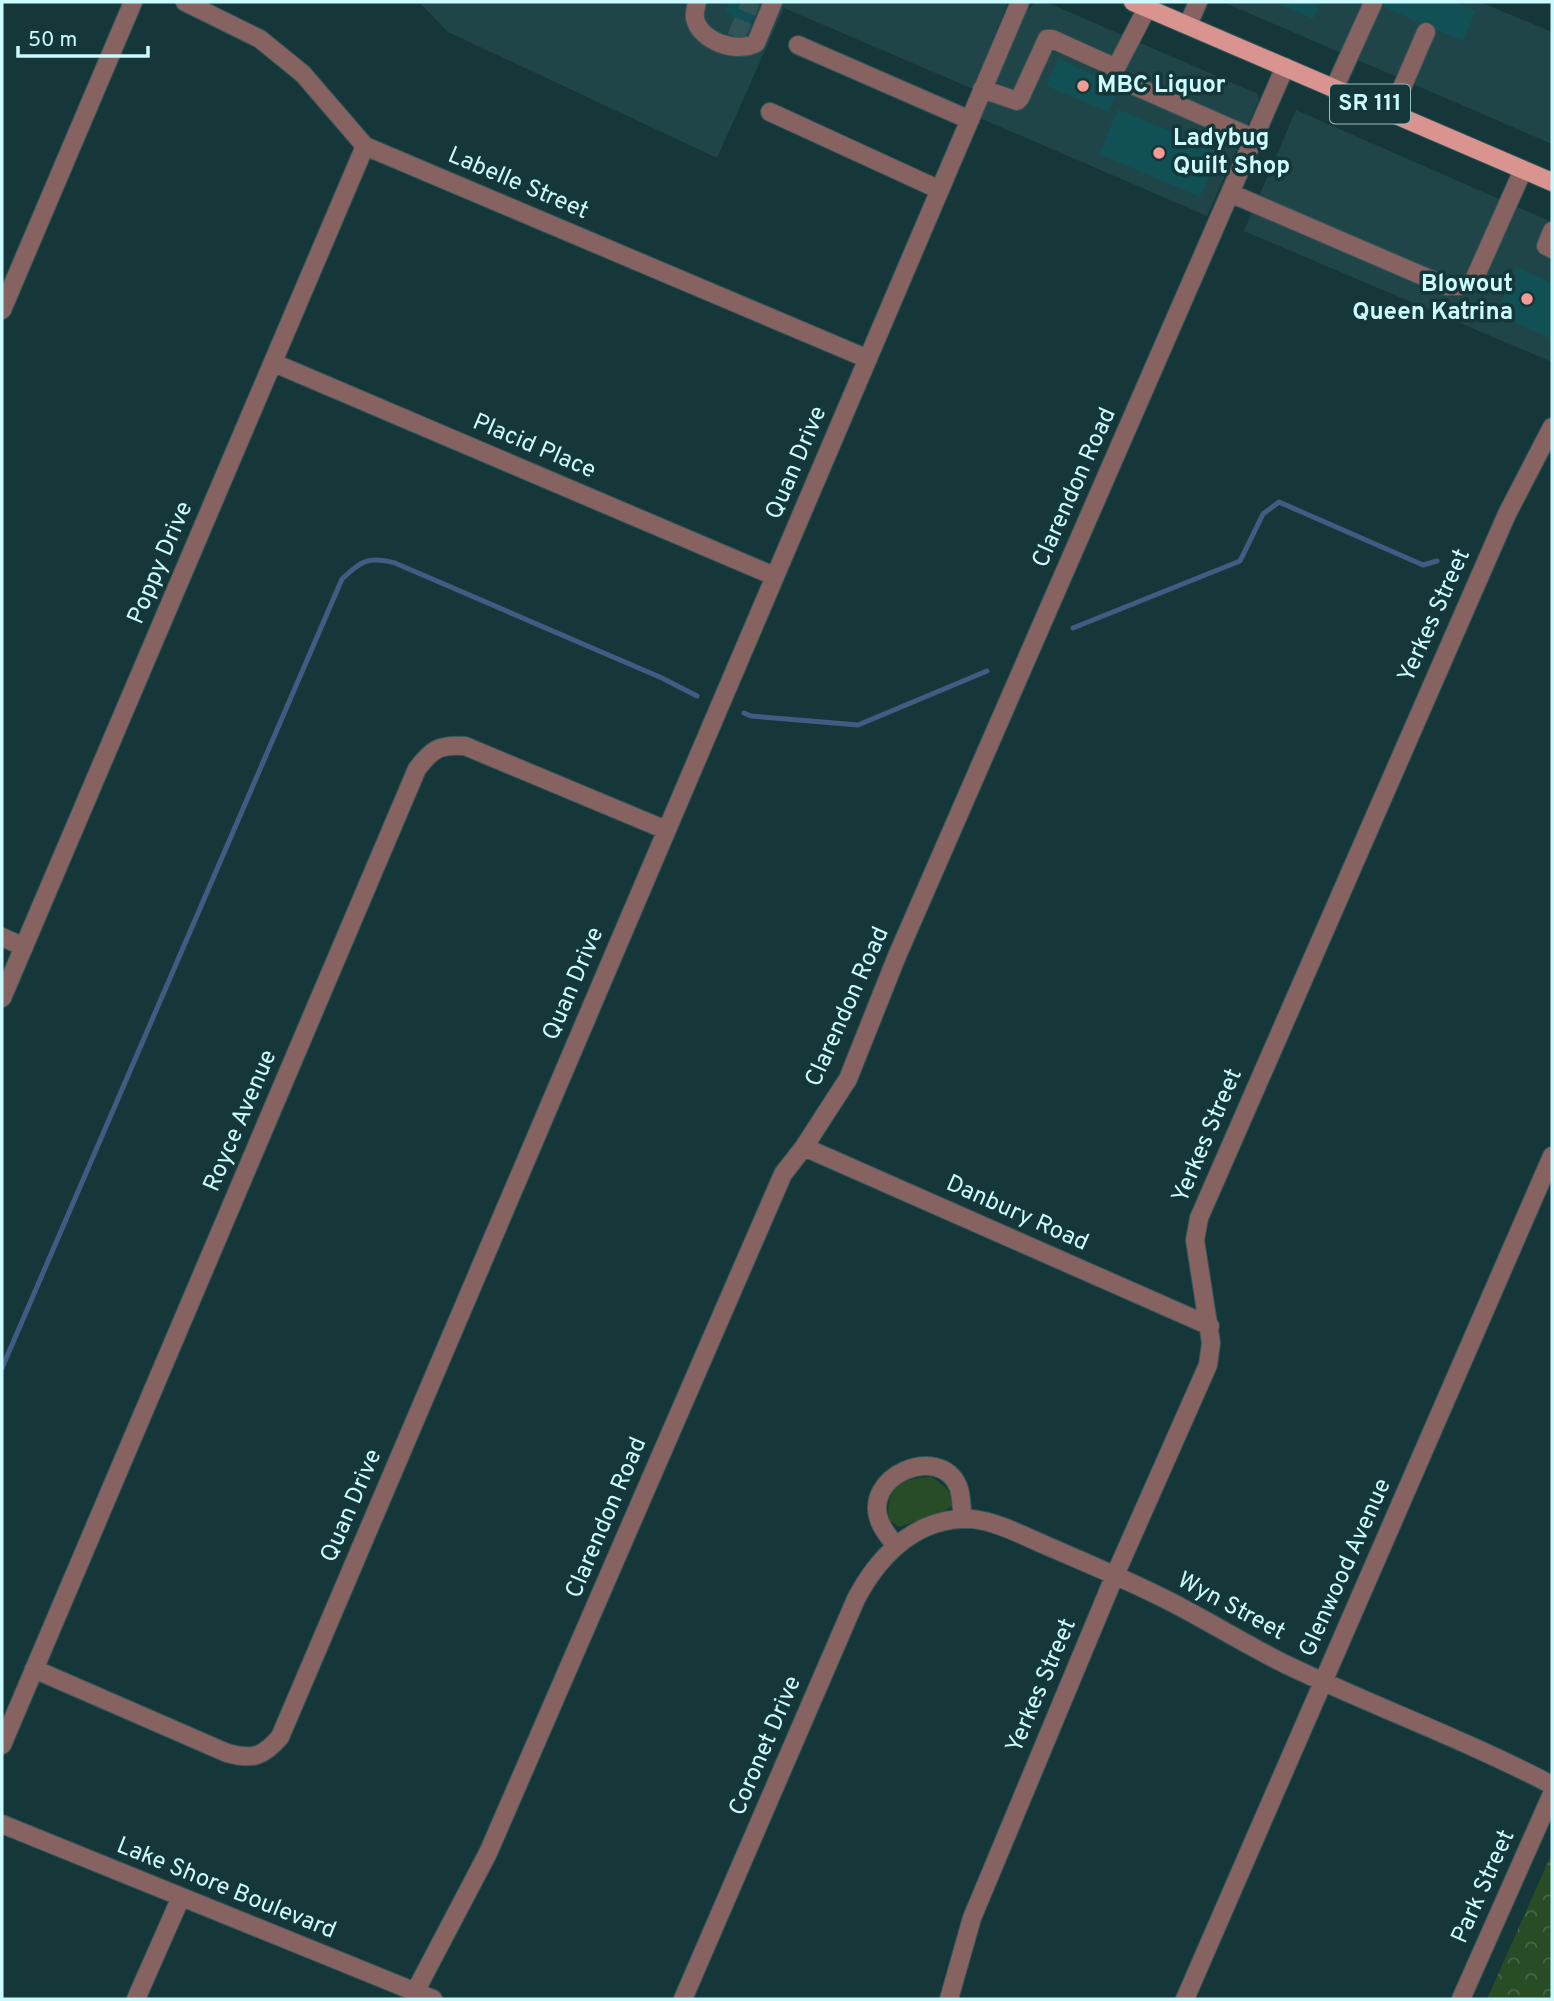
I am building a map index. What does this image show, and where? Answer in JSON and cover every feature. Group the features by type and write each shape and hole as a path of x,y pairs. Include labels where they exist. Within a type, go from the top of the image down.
{"main road":[{"name":"SR 111","path":"1140,5 1552,183"}],"street":[{"path":"2,310 133,2"},
{"name":"Labelle Street","path":"185,2 260,39 303,74 365,146 868,359"},
{"path":"697,2 694,18 700,31 716,41 734,42 750,47 756,43 773,2"},
{"name":"Quan Drive","path":"34,1669 243,1758 256,1756 270,1749 280,1737 1020,2"},
{"path":"1188,25 1198,2"},
{"path":"1334,89 1373,3"},
{"path":"982,89 1017,101 1047,39 1117,66 1140,5"},
{"path":"1391,113 1426,32"},
{"path":"798,45 970,120"},
{"name":"Clarendon Road","path":"415,1992 488,1853 783,1174 848,1079 897,956 1285,67"},
{"path":"1135,86 1254,138"},
{"path":"770,112 940,190"},
{"name":"Poppy Drive","path":"2,998 365,146"},
{"path":"1230,193 1446,286 1459,286 1473,282 1523,170"},
{"path":"1552,231 1546,246 1552,249"},
{"name":"Placid Place","path":"274,363 774,576"},
{"name":"Yerkes Street","path":"949,1999 972,1918 1115,1575 1208,1365 1212,1343 1195,1240 1199,1218 1507,514 1552,427"},
{"name":"Royce Avenue","path":"2,1745 417,769 437,748 449,745 466,746 666,830"},
{"path":"2,937 24,947"},
{"name":"Danbury Road","path":"804,1147 1210,1326"},
{"name":"Glenwood Avenue","path":"1185,1999 1552,1156"},
{"path":"895,1545 879,1521 878,1500 888,1481 904,1469 927,1466 947,1473 958,1486 963,1518"},
{"name":"Wyn Street","path":"919,1532 946,1521 963,1518 987,1522 1015,1532 1185,1609 1258,1651 1323,1682 1552,1785"},
{"name":"Coronet Drive","path":"683,1999 869,1573 895,1545 919,1532"},
{"name":"Park Street","path":"1461,1999 1545,1829 1552,1794"},
{"name":"Lake Shore Boulevard","path":"2,1824 433,1999"},
{"path":"136,1999 181,1897"}],"shaded area":[{"path":"419,2 1008,2 973,89 784,8 717,158 448,32"},
{"path":"1036,2 1046,2 1258,94 1259,100 1207,216 980,118 1024,13"},
{"path":"1223,2 1480,2 1552,32 1552,144"},
{"path":"1296,110 1552,222 1552,362 1244,231"}],"green space":[{"path":"931,1477 946,1488 951,1496 952,1506 899,1527 889,1520 890,1500 897,1487 911,1480"},
{"path":"1552,1853 1552,1999 1487,1999"}],"building":[{"path":"729,2 761,2 744,35 730,34 737,20 725,12"},
{"path":"1275,2 1321,2 1313,19"},
{"path":"1384,2 1455,2 1476,11 1463,41 1437,30 1430,21 1420,23 1384,7"},
{"name":"MBC Liquor","path":"1058,59 1120,86 1108,112 1046,86"},
{"name":"Ladybug Quilt Shop","path":"1118,109 1220,152 1200,197 1099,154"},
{"name":"Blowout Queen Katrina","path":"1516,267 1552,283 1552,339 1495,315"}],"waterway":[{"path":"1073,628 1240,561 1263,514 1279,502 1423,565 1437,561"},
{"path":"2,1368 342,579 354,568 371,560 395,563 662,678 697,696"},
{"path":"744,713 751,716 858,725 987,671"}],"tunnel":[{"path":"736,37 751,2"}],"place":[{"name":"MBC Liquor","path":"1083,86"},
{"name":"Ladybug Quilt Shop","path":"1159,153"},
{"name":"Blowout Queen Katrina","path":"1527,299"}]}
